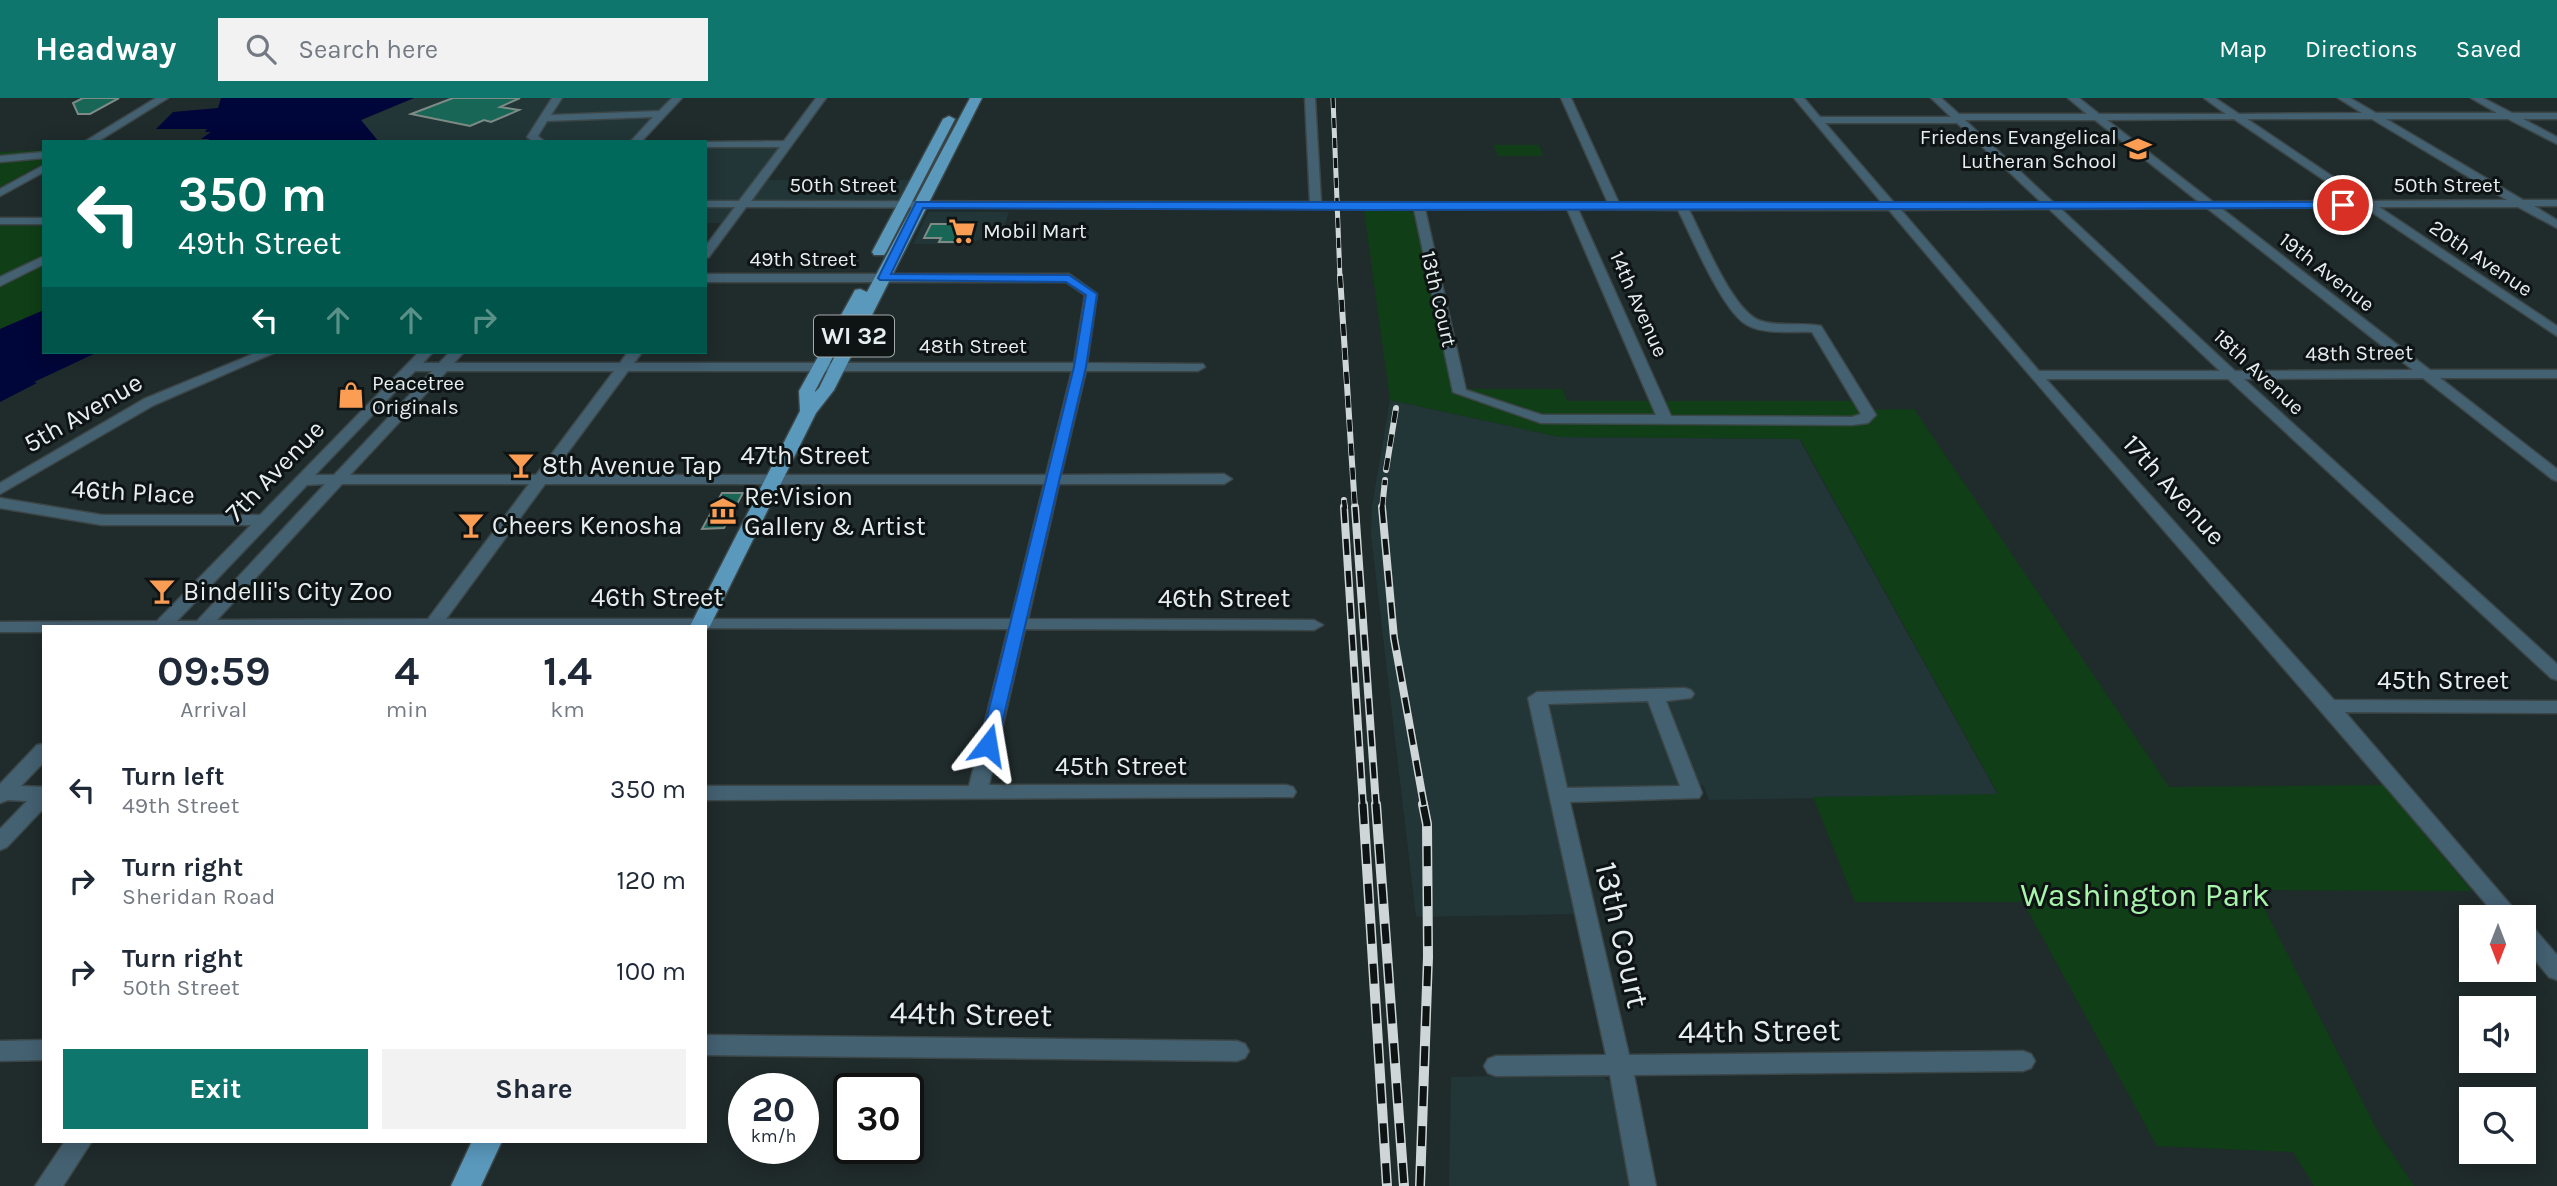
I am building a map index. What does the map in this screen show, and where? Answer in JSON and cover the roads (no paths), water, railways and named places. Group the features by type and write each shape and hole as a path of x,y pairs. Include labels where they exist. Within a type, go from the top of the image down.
{"main road":[{"name":"WI 32","path":"808,411 807,391 919,205 976,98"},
{"name":"WI 32","path":"701,625 808,411 826,390 838,368 876,278 902,205 954,110"},
{"path":"466,1186 486,1143"}],"street":[{"path":"92,140 163,98"},
{"path":"537,140 532,137 557,98"},
{"path":"637,140 677,98"},
{"path":"707,252 821,98"},
{"path":"1310,98 1316,205"},
{"path":"1566,98 1615,207"},
{"name":"17th Avenue","path":"1799,98 2035,375 2329,706 2500,905"},
{"name":"18th Avenue","path":"1936,98 2557,674"},
{"name":"19th Avenue","path":"2073,98 2557,476"},
{"name":"20th Avenue","path":"2209,98 2557,332"},
{"path":"2343,98 2557,225"},
{"path":"2476,98 2557,141"},
{"path":"543,118 662,114"},
{"path":"1818,120 2557,116"},
{"path":"707,144 787,144"},
{"path":"0,159 42,155"},
{"path":"0,193 42,169"},
{"name":"50th Street","path":"707,204 1893,207 2557,203"},
{"name":"13th Court","path":"1419,206 1460,392 1541,419 1665,419"},
{"name":"14th Avenue","path":"1571,207 1665,419"},
{"path":"1665,419 1852,421 1863,420 1869,415 1816,329 1769,327 1746,319 1730,296 1682,207"},
{"path":"0,221 42,221"},
{"path":"0,282 42,260"},
{"name":"49th Street","path":"707,278 1069,278 1091,294 1080,367"},
{"name":"5th Avenue","path":"0,489 149,402 265,354"},
{"name":"7th Avenue","path":"164,625 424,354"},
{"name":"7th Avenue","path":"204,625 455,354"},
{"path":"434,625 634,354"},
{"path":"976,793 1080,367"},
{"name":"48th Street","path":"412,368 1198,367"},
{"name":"48th Street","path":"2035,375 2557,374"},
{"name":"47th Street","path":"303,480 1224,479"},
{"name":"46th Place","path":"0,503 102,520 264,520"},
{"name":"46th Street","path":"701,625 1314,625"},
{"name":"46th Street","path":"0,627 42,627"},
{"path":"1559,795 1692,793 1654,694 1685,694"},
{"name":"13th Court","path":"1643,1186 1620,1066 1537,698 1654,694"},
{"name":"45th Street","path":"2329,706 2557,707"},
{"path":"1,794 42,752"},
{"name":"45th Street","path":"707,793 1286,792"},
{"path":"1,794 42,794"},
{"path":"0,842 42,796"},
{"path":"2536,946 2557,971"},
{"name":"44th Street","path":"707,1045 1237,1051"},
{"path":"0,1051 42,1050"},
{"name":"44th Street","path":"1496,1066 2023,1061"},
{"path":"48,1186 79,1143"}],"railway":[{"path":"1333,98 1340,278"},
{"path":"1340,276 1355,509"},
{"path":"1386,470 1396,408"},
{"path":"1382,508 1385,480"},
{"path":"1344,500 1345,509"},
{"path":"1344,507 1363,805"},
{"path":"1355,507 1376,805"},
{"path":"1382,508 1394,638 1424,805"},
{"path":"1363,804 1387,1186"},
{"path":"1376,804 1404,1186"},
{"path":"1420,1186 1428,957 1427,824 1423,804"}],"place":[{"name":"Friedens Evangelical Lutheran School","path":"2138,149"},
{"name":"Mobil Mart","path":"962,231"},
{"name":"Peacetree Originals","path":"351,395"},
{"name":"8th Avenue Tap","path":"521,465"},
{"name":"Re:Vision Gallery & Artist","path":"723,511"},
{"name":"Cheers Kenosha","path":"471,525"},
{"name":"Bindelli's City Zoo","path":"162,591"}],"park label":[{"name":"Washington Park","path":"2145,895"}]}
